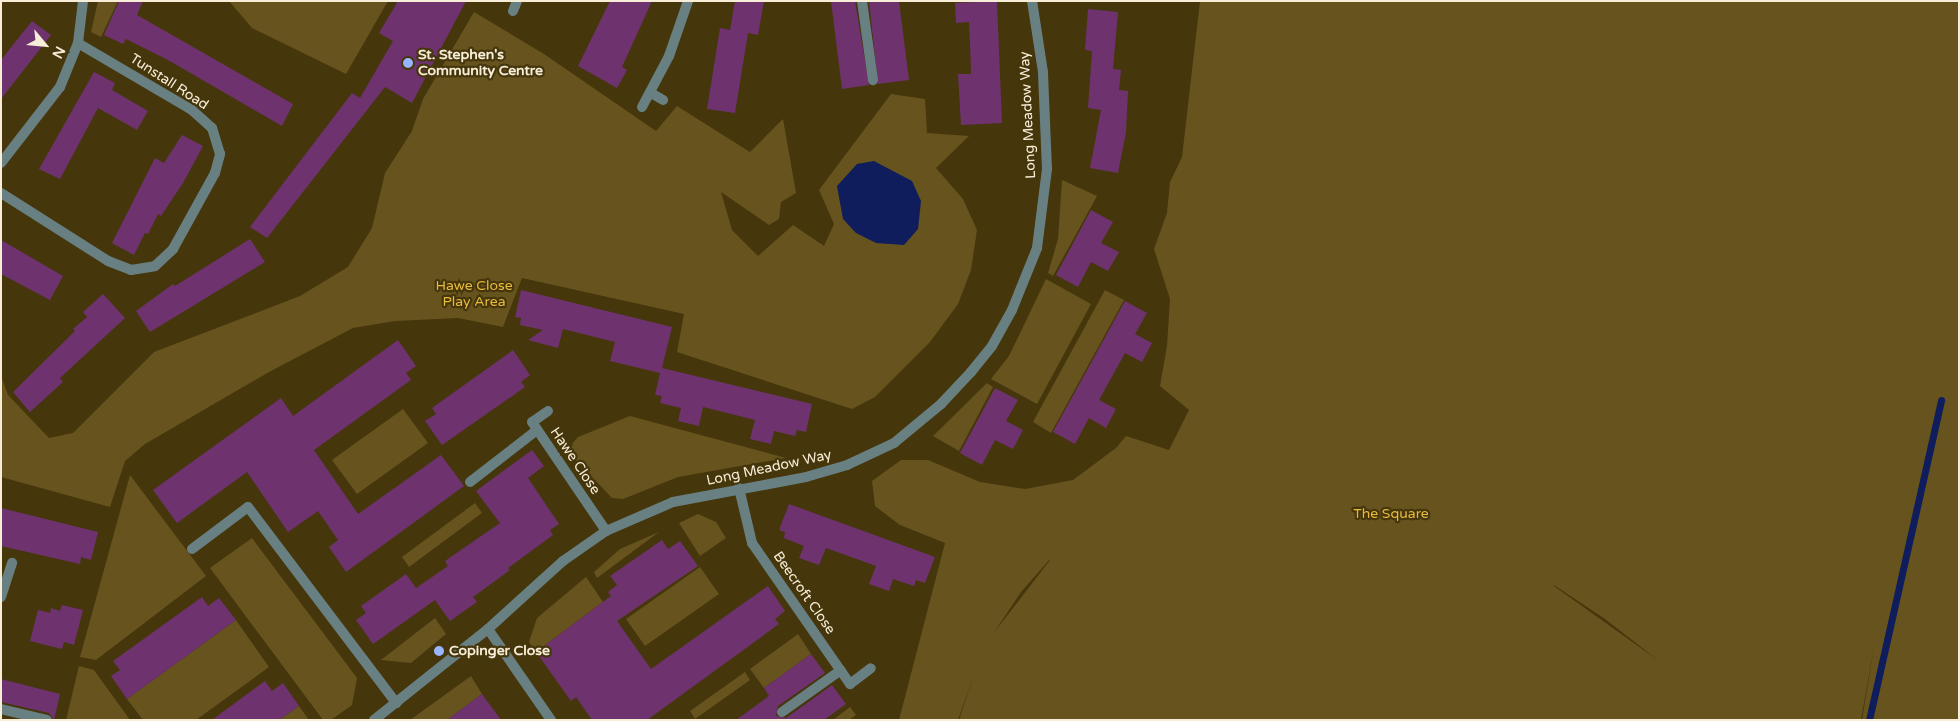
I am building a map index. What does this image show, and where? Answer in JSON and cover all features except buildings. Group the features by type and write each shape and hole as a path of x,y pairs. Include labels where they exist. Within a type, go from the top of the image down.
{"street":[{"path":"1,163 60,87 78,43 83,1"},
{"path":"642,107 652,93 669,56 688,1"},
{"path":"862,1 873,80"},
{"name":"Long Meadow Way","path":"374,720 488,629 563,561 606,530 673,502 739,488 806,477 847,465 894,443 942,404 992,346 1012,310 1037,248 1047,169 1043,72 1032,1"},
{"name":"Tunstall Road","path":"1,193 108,261 131,270 155,266 174,249 216,173 220,154 212,128 185,106 78,43"},
{"path":"652,93 663,100"},
{"name":"Hawe Close","path":"548,411 532,422 606,530"},
{"path":"470,482 537,430"},
{"name":"Beecroft Close","path":"739,488 752,543 850,684 871,668"},
{"path":"192,549 248,507 396,703"},
{"path":"1,597 12,563"},
{"path":"488,629 551,720"},
{"path":"782,712 840,670"},
{"path":"1,709 47,720"}],"green space":[{"path":"98,1 118,1 101,37 91,32"},
{"path":"229,1 388,1 346,74 252,28"},
{"name":"The Square","path":"1200,1 1959,1 1959,720 1862,720 1874,647 1861,720 959,720 973,678 958,720 899,720 945,543 900,525 875,506 872,481 901,460 928,460 980,482 1025,489 1073,480 1116,448 1126,436 1169,450 1189,410 1160,386 1167,346 1170,299 1154,249 1167,213 1170,182 1182,157","holes":["1050,560 993,634 1021,592","1554,586 1605,619 1659,661"]},
{"name":"Hawe Close Play Area","path":"474,12 544,54 656,131 677,106 750,152 783,119 796,193 781,202 779,219 769,225 721,192 732,230 758,256 793,225 824,246 834,224 819,190 891,94 925,99 927,133 969,136 936,168 963,199 977,230 971,270 958,304 930,342 875,397 852,409 677,352 684,314 522,278 503,327 458,318 395,321 353,328 269,372 145,444 125,461 110,507 1,477 1,376 8,395 49,438 73,433 154,352 300,296 348,267 372,228 385,173 412,131 423,99"},
{"path":"1062,180 1097,196 1053,276 1048,273 1058,239"},
{"path":"1046,279 1091,304 1037,404 991,379 1009,356"},
{"path":"1105,290 1124,300 1051,433 1033,422"},
{"path":"987,383 993,387 959,451 933,436"},
{"path":"403,409 428,443 357,494 332,460"},
{"path":"630,416 786,458 678,477 623,499 612,498 573,457 571,445 578,437"},
{"path":"130,475 206,576 96,660 80,657"},
{"path":"475,503 482,513 409,567 402,557"},
{"path":"698,514 716,522 726,538 700,556 679,523"},
{"path":"659,532 597,578 594,572 620,549"},
{"path":"252,538 357,678 352,705 331,720 323,720 210,568"},
{"path":"700,567 719,594 645,646 626,619"},
{"path":"586,577 603,602 536,652 529,642 537,618"},
{"path":"435,618 446,634 411,663 381,660"},
{"path":"236,620 269,667 196,720 143,720 127,699"},
{"path":"798,634 811,654 764,688 750,669"},
{"path":"79,666 94,670 130,720 66,720"},
{"path":"745,672 750,680 695,719 690,711"},
{"path":"471,676 482,694 447,720 410,720"},
{"path":"299,706 309,720 279,720"},
{"path":"850,707 856,715 849,720 833,720"}],"shaded area":[{"path":"874,161 912,181 921,201 918,229 904,245 876,243 856,233 843,219 837,186 857,164"}],"waterway":[{"path":"1869,720 1941,400"}],"place":[{"name":"St. Stephen's Community Centre","path":"408,63"},
{"name":"Copinger Close","path":"439,651"}]}
